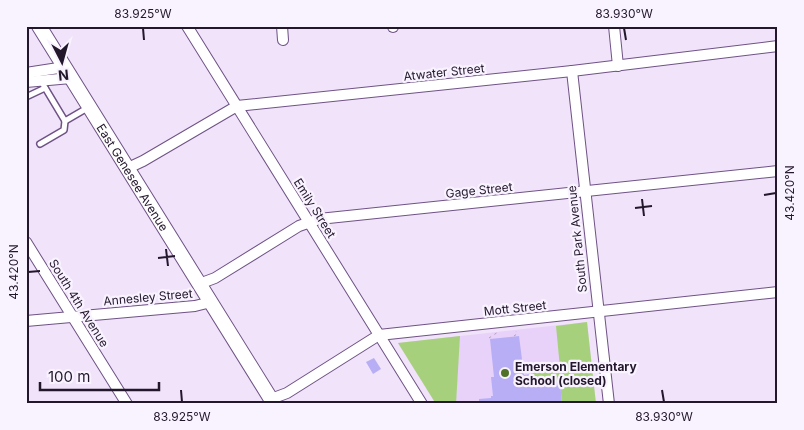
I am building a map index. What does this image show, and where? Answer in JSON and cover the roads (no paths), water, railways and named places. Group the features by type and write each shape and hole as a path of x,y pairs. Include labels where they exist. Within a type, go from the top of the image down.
{"main road":[{"name":"East Genesee Avenue","path":"39,26 273,401"}],"street":[{"name":"Emily Street","path":"187,26 422,404"},
{"path":"282,26 283,40"},
{"path":"614,26 618,66"},
{"name":"Atwater Street","path":"128,168 237,106 618,66 778,46"},
{"name":"South Park Avenue","path":"572,71 608,404"},
{"path":"26,73 68,72"},
{"path":"26,82 43,84 68,72"},
{"name":"Gage Street","path":"199,284 215,278 308,222 778,171"},
{"name":"South 4th Avenue","path":"26,242 127,404"},
{"name":"Mott Street","path":"273,401 379,335 778,292"},
{"name":"Annesley Street","path":"26,321 195,306 211,302"}],"lane":[{"path":"26,97 43,84 65,121 64,130 40,144"},
{"path":"65,121 89,107"}],"place":[{"name":"Emerson Elementary School (closed)","path":"505,373"}]}
